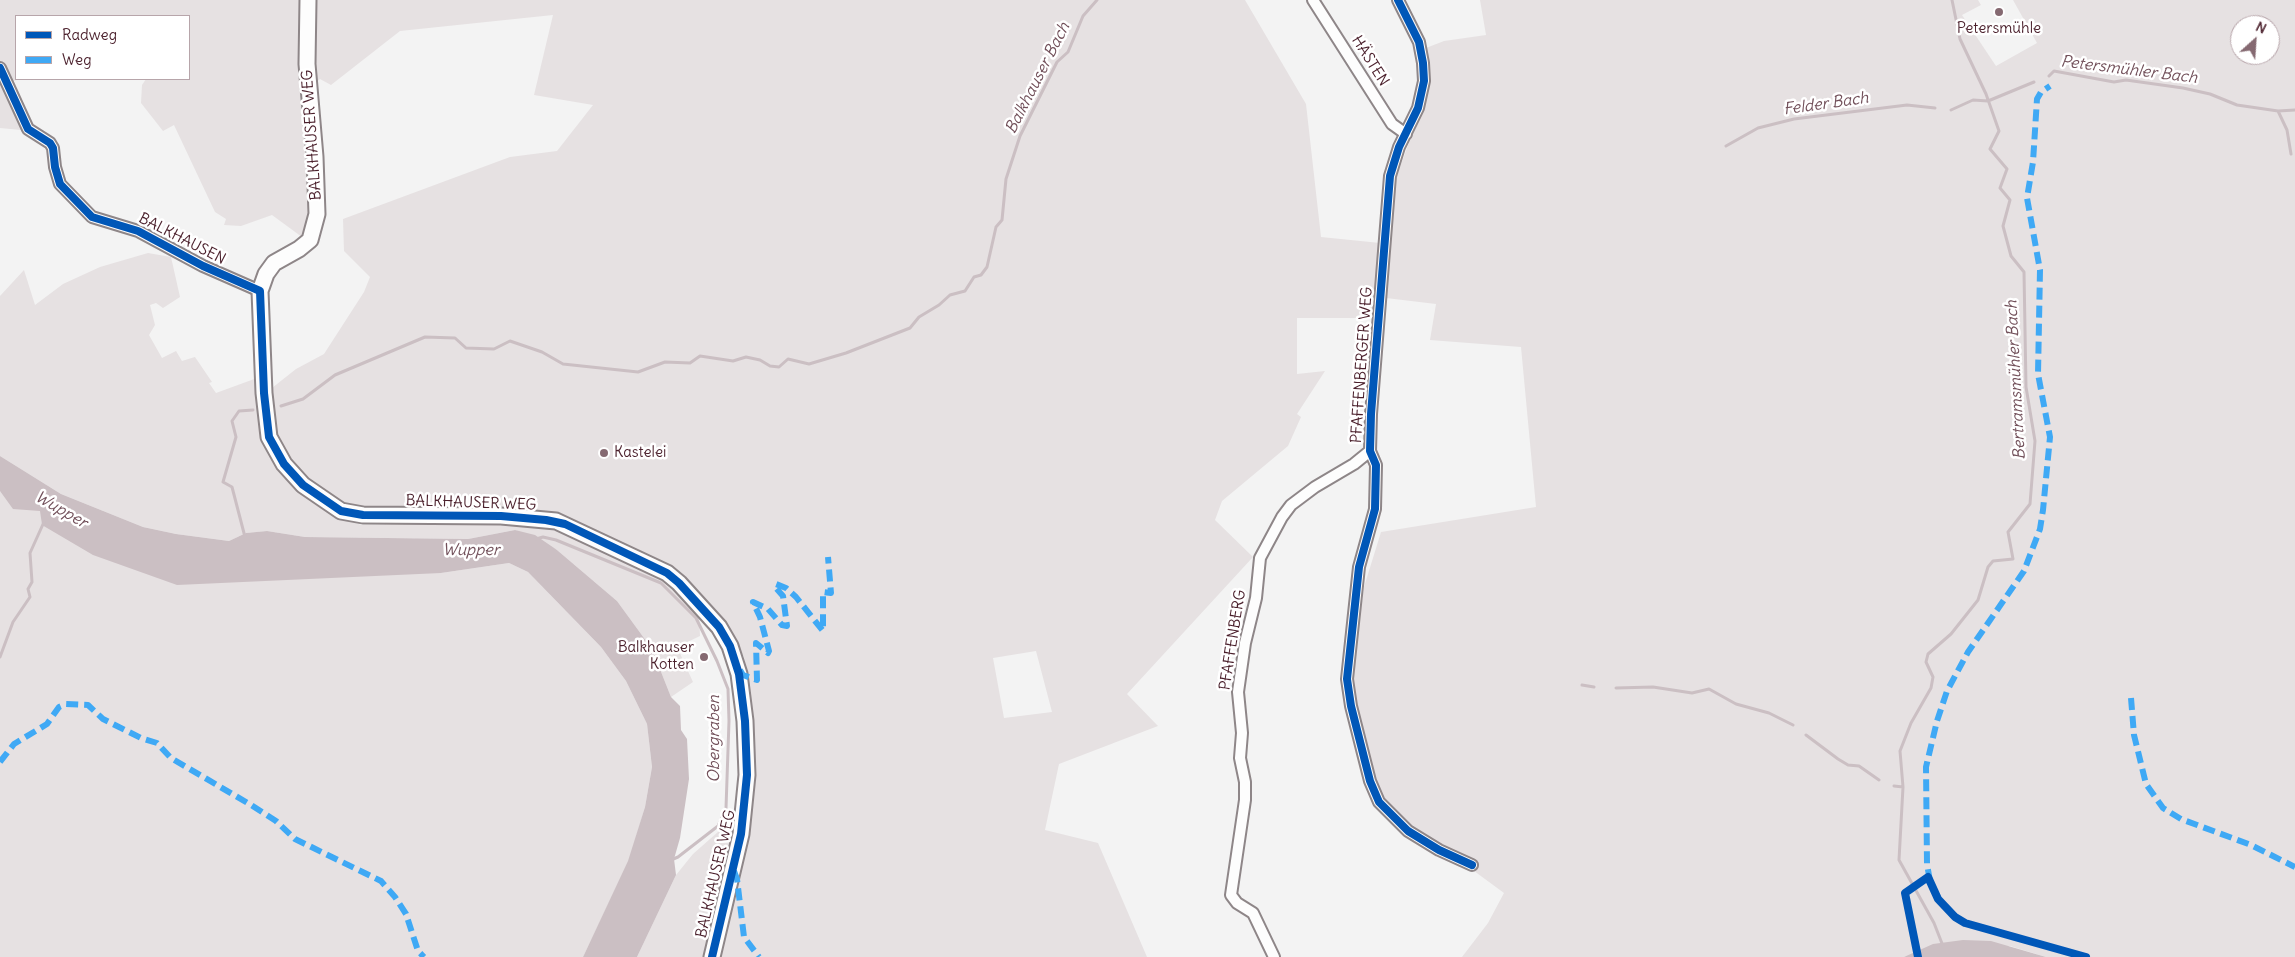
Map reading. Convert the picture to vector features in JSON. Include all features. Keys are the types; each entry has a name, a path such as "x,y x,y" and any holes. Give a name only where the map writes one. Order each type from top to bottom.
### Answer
{"main road":[{"name":"BALKHAUSER WEG","path":"308,0 307,64 316,180 316,220 310,240 299,250 274,263 266,274 260,291 263,386 269,437 284,464 303,485 341,511 363,515 501,516 556,521 667,573 679,583 722,632 735,657 739,674 746,721 747,775 741,834 712,957"}],"street":[{"name":"HÄSTEN","path":"1313,0 1392,124 1406,134"},
{"name":"PFAFFENBERGER WEG","path":"1398,0 1417,37 1424,69 1420,100 1396,156 1390,176 1371,414 1370,451 1376,465 1375,508 1359,567 1348,680 1351,706 1370,781 1379,802 1408,831 1439,850 1472,865"},
{"name":"BALKHAUSEN","path":"0,68 28,129 50,143 53,148 55,167 60,184 92,217 138,231 203,266 260,291"},
{"name":"PFAFFENBERG","path":"1274,957 1253,913 1237,903 1231,895 1245,800 1245,782 1240,758 1242,733 1238,692 1245,643 1256,598 1260,558 1282,517 1291,505 1315,487 1354,464 1370,451"}],"shaded area":[{"path":"0,0 301,0 313,200 309,229 302,237 272,215 241,226 224,225 226,219 215,212 174,125 163,131 141,103 142,85 145,80 190,80 190,15 15,15 15,80 17,80 9,82 0,61"},
{"path":"311,0 1245,0 1306,104 1321,237 1390,244 1395,181 1427,93 1426,48 1444,41 1486,35 1480,0 1978,0 1981,5 1962,15 1996,66 2037,43 2013,0 2295,0 2295,957 2046,957 2010,946 1904,957 1462,957 1488,923 1504,893 1470,868 1477,860 1440,847 1407,827 1380,798 1366,756 1351,680 1364,587 1381,532 1536,507 1521,347 1430,340 1436,304 1386,298 1384,318 1297,318 1297,374 1325,371 1297,414 1301,417 1288,446 1222,501 1215,520 1253,557 1127,694 1158,726 1059,764 1045,830 1098,843 1147,957 717,957 751,815 754,760 744,657 718,614 669,571 612,539 562,519 371,509 337,504 305,481 274,437 272,388 296,369 324,354 364,292 370,277 344,251 343,219 510,157 557,151 593,105 534,95 553,15 400,31 331,85 320,79 314,84","holes":["1036,651 1052,712 1004,718 993,658"]},
{"path":"0,74 22,122 21,130 0,128"},
{"path":"148,253 171,257 180,297 163,308 156,303 150,305 155,325 149,335 162,358 176,351 182,361 195,357 212,382 209,383 216,393 257,378 261,424 335,514 361,525 498,522 530,525 556,530 634,561 662,577 699,613 700,636 677,647 693,682 671,697 652,649 617,601 557,550 515,530 468,539 305,537 267,531 246,533 229,541 176,534 143,527 61,494 0,456 0,296 24,270 35,305 63,284 100,267"},
{"path":"0,491 41,511 42,525 441,573 509,563 528,572 601,647 626,681 647,724 652,767 645,807 629,861 583,957 0,957"},
{"path":"735,817 704,957 637,957 676,875 693,854"}],"water":[{"name":"Wupper","path":"0,456 61,494 143,527 176,534 229,541 246,533 267,531 305,537 468,539 515,530 535,535 557,550 617,601 652,649 671,697 680,706 681,730 687,739 689,779 680,838 674,859 676,875 637,957 583,957 628,861 645,807 652,767 647,724 626,681 601,647 528,572 509,563 441,573 177,585 93,555 42,525 40,511 13,509 0,491"},
{"path":"1963,940 1991,941 2046,957 1904,957 1933,944"}],"waterway":[{"name":"Balkhauser Bach","path":"281,406 303,399 335,375 425,337 455,338 466,348 494,349 510,341 542,352 563,364 638,372 665,362 690,363 700,356 733,361 746,357 760,360 770,366 779,367 788,359 809,364 846,353 910,328 919,317 939,305 950,295 965,291 974,277 981,275 987,267 996,227 1002,220 1006,179 1020,136 1057,62 1068,52 1083,16 1097,0"},
{"name":"Bertramsmühler Bach","path":"1943,946 1934,923 1899,860 1903,787 1900,751 1911,723 1931,688 1933,677 1926,662 1928,654 1951,634 1978,600 1988,567 1993,561 2013,559 2008,532 2030,504 2035,441 2026,387 2024,272 2011,256 2003,226 2010,200 2000,188 2007,169 1990,149 1999,131 1986,94 1960,39 1952,0"},
{"name":"Petersmühler Bach","path":"2049,76 2054,71 2114,82 2126,80 2210,94 2237,105 2278,111 2295,110"},
{"name":"Petersmühler Bach","path":"1951,110 1973,100 1988,101 2034,82"},
{"name":"Felder Bach","path":"1726,146 1758,128 1794,119 1907,105 1935,108"},
{"path":"2278,111 2287,130 2291,154"},
{"name":"Balkhauser Bach","path":"245,537 232,487 223,482 236,437 232,421 239,411 253,410"},
{"path":"0,657 13,622 30,597 28,589 32,582 30,553 44,522"},
{"name":"Obergraben","path":"536,539 543,537 556,540 661,583 696,618 717,661 728,689 729,721 726,808 718,826 678,857 671,860"},
{"path":"1582,685 1594,687"},
{"path":"1616,688 1653,687 1692,693 1709,689 1736,704 1769,713 1793,725"},
{"path":"1806,735 1838,759 1848,765 1859,766 1879,780"},
{"path":"1894,786 1903,787"}],"marked path":[{"path":"1930,881 1927,864 1926,767 1937,721 1947,691 1968,652 2024,571 2040,529 2043,510 2050,437 2038,374 2040,270 2027,198 2033,162 2037,99 2041,92 2050,86"},
{"path":"740,670 743,675 757,680 756,643 768,653 769,651 760,617 753,602 768,609 782,625 787,626 783,596 775,587 776,584 786,588 796,597 823,631 823,592 831,593 828,557"},
{"path":"2131,698 2134,735 2146,784 2163,808 2181,819 2251,845 2295,867"},
{"path":"0,762 14,744 47,724 59,707 66,704 88,705 103,719 141,738 157,743 171,758 276,821 295,839 381,881 406,914 418,951 424,957"},
{"path":"734,871 737,879 744,937 759,957"}],"cycle path":[{"path":"1398,0 1419,42 1424,81 1418,108 1399,147 1390,176 1371,414 1370,451 1376,465 1375,509 1359,567 1347,679 1351,706 1370,781 1379,802 1408,831 1439,850 1472,865"},
{"path":"0,68 28,129 50,143 53,148 55,167 60,184 92,217 138,231 203,266 260,291 264,393 269,437 284,464 303,485 341,511 363,515 501,516 546,520 565,524 667,573 679,583 719,627 730,646 739,674 745,721 747,775 741,834 712,957"},
{"path":"1918,957 1905,893 1928,877 1938,899 1955,917 1965,923 2086,957"}],"place":[{"name":"Petersmühle","path":"1999,12"},
{"name":"Kastelei","path":"604,453"},
{"name":"Balkhauser Kotten","path":"704,657"}]}
